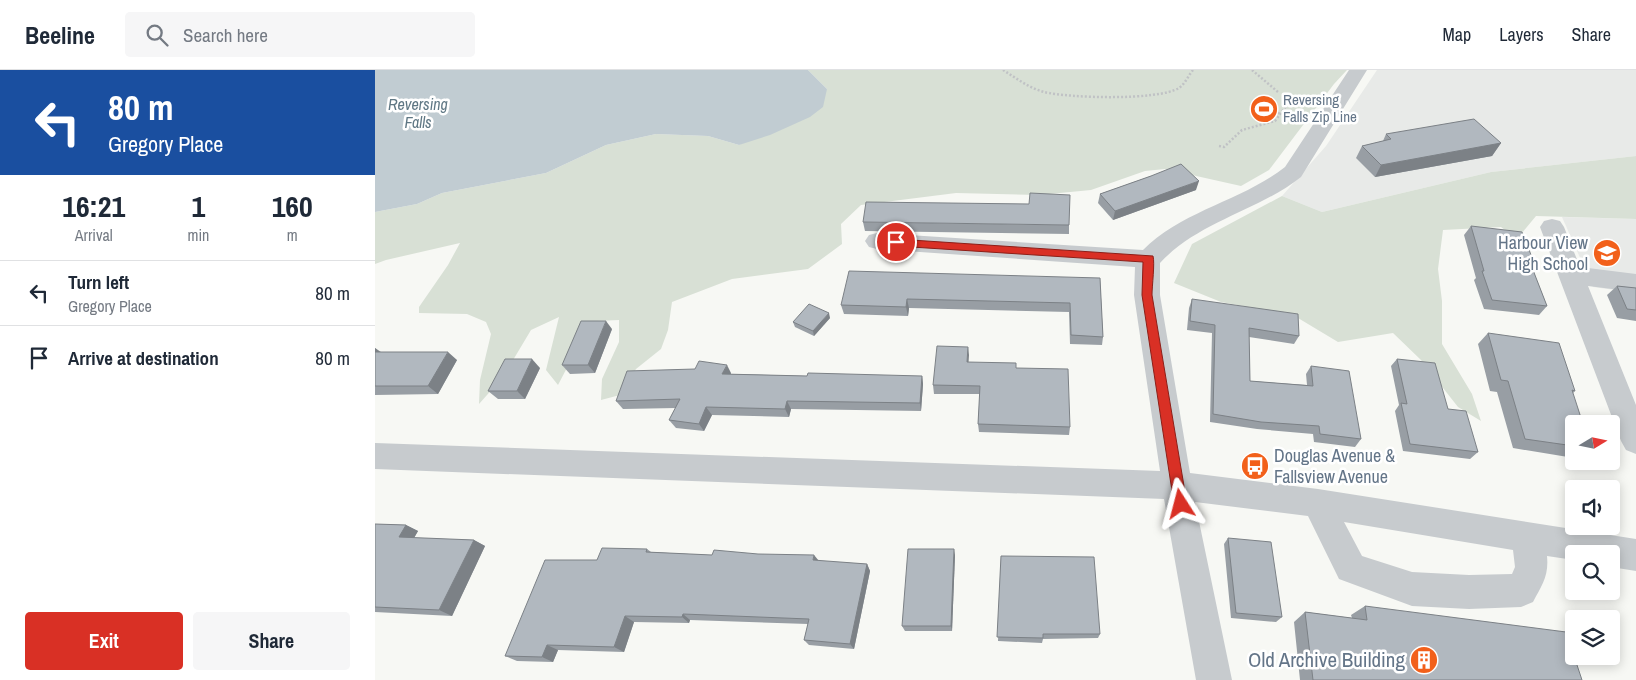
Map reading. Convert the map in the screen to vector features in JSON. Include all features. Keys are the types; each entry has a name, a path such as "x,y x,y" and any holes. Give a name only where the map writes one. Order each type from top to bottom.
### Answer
{"street":[{"path":"1214,680 1178,486 1147,295 1149,259 1178,234 1279,183 1293,172 1358,70"},
{"path":"1552,227 1636,442"},
{"path":"877,241 1149,259"},
{"path":"1571,276 1636,283"},
{"path":"375,456 1178,486 1318,503 1636,555"},
{"path":"1318,503 1351,568 1412,589 1469,592 1521,590 1532,569 1528,537"}],"path":[{"path":"1003,70 1021,82 1055,95 1149,95 1174,91 1180,88 1193,70"},
{"path":"1252,70 1278,92"},
{"path":"1219,146 1225,146 1242,130 1275,121 1293,97"},
{"path":"1270,110 1281,114"}],"shaded area":[{"path":"808,70 1347,70 1334,84 1269,170 1241,186 1165,169 1145,171 1091,190 1039,195 956,193 861,205 841,224 842,244 808,269 732,279 672,302 668,330 661,349 636,369 620,395 601,400 602,379 619,342 619,320 597,321 570,362 558,385 546,370 559,317 531,330 503,377 479,404 480,380 491,334 486,322 467,314 419,313 419,307 448,265 460,243 375,264 375,212 417,204 442,193 546,173 606,145 656,134 708,136 739,145 827,89"},
{"path":"1377,70 1636,70 1636,156 1491,172 1322,212 1282,196 1326,146"},
{"path":"1636,156 1636,219 1536,216 1517,239 1501,227 1443,230 1438,269 1442,301 1442,344 1472,394 1481,421 1458,407 1421,360 1393,333 1338,342 1293,315 1221,302 1174,283 1192,244 1282,196 1322,212 1491,172"},
{"name":"Harbour View High School","path":"1562,217 1636,219 1636,293 1593,287"}],"water":[{"name":"Reversing Falls","path":"375,70 808,70 827,89 823,107 810,117 770,135 739,145 708,136 656,134 606,145 546,173 442,193 417,204 375,212"}],"building":[{"path":"1474,119 1501,143 1381,165 1362,146 1391,139 1386,134"},
{"path":"1181,164 1199,181 1115,211 1100,194 1151,176"},
{"path":"1030,193 1070,195 1069,225 863,222 866,202 1029,204"},
{"path":"1471,226 1522,232 1537,270 1533,270 1547,306 1492,300 1482,271 1484,271"},
{"path":"849,271 1100,278 1103,337 1071,335 1070,303 907,299 906,307 841,305"},
{"path":"1617,286 1636,288 1636,310 1627,309"},
{"path":"1192,299 1298,314 1299,336 1249,328 1250,381 1313,386 1311,366 1349,371 1361,439 1320,434 1319,426 1261,422 1213,414 1215,325 1190,321"},
{"path":"809,304 829,313 813,331 793,322"},
{"path":"581,321 606,321 588,365 562,365"},
{"path":"1488,333 1559,343 1575,391 1572,390 1580,415 1565,415 1565,445 1525,439 1508,381 1501,380"},
{"path":"937,346 968,347 967,362 1016,363 1016,368 1068,369 1070,427 978,424 980,386 933,385"},
{"path":"375,352 448,352 428,386 375,386"},
{"path":"505,359 532,359 517,391 488,391"},
{"path":"1397,359 1435,363 1448,409 1466,411 1478,452 1410,444 1401,403 1407,404"},
{"path":"699,361 727,365 722,374 807,376 808,373 922,376 920,403 787,401 785,409 706,407 699,424 669,420 680,399 616,401 627,371 695,369"},
{"path":"375,524 406,525 399,537 474,540 439,610 375,607"},
{"path":"1228,538 1271,542 1282,617 1236,613"},
{"path":"602,548 647,549 646,552 712,555 714,550 758,554 814,555 813,560 867,564 850,644 804,640 809,619 683,614 682,617 625,616 614,647 547,645 542,657 505,656 545,560 597,560"},
{"path":"908,549 954,549 951,626 902,626"},
{"path":"1001,556 1094,557 1100,634 1043,634 1043,638 997,637"},
{"name":"Old Archive Building","path":"1365,606 1565,632 1565,665 1577,665 1582,680 1313,680 1305,612 1367,620"}],"place":[{"name":"Reversing Falls Zip Line","path":"1264,109"},
{"name":"Harbour View High School","path":"1607,253"},
{"name":"Douglas Avenue & Fallsview Avenue","path":"1255,466"},
{"name":"Old Archive Building","path":"1424,660"}],"route":[{"path":"896,242 1149,259 1147,295 1181,504"}]}
